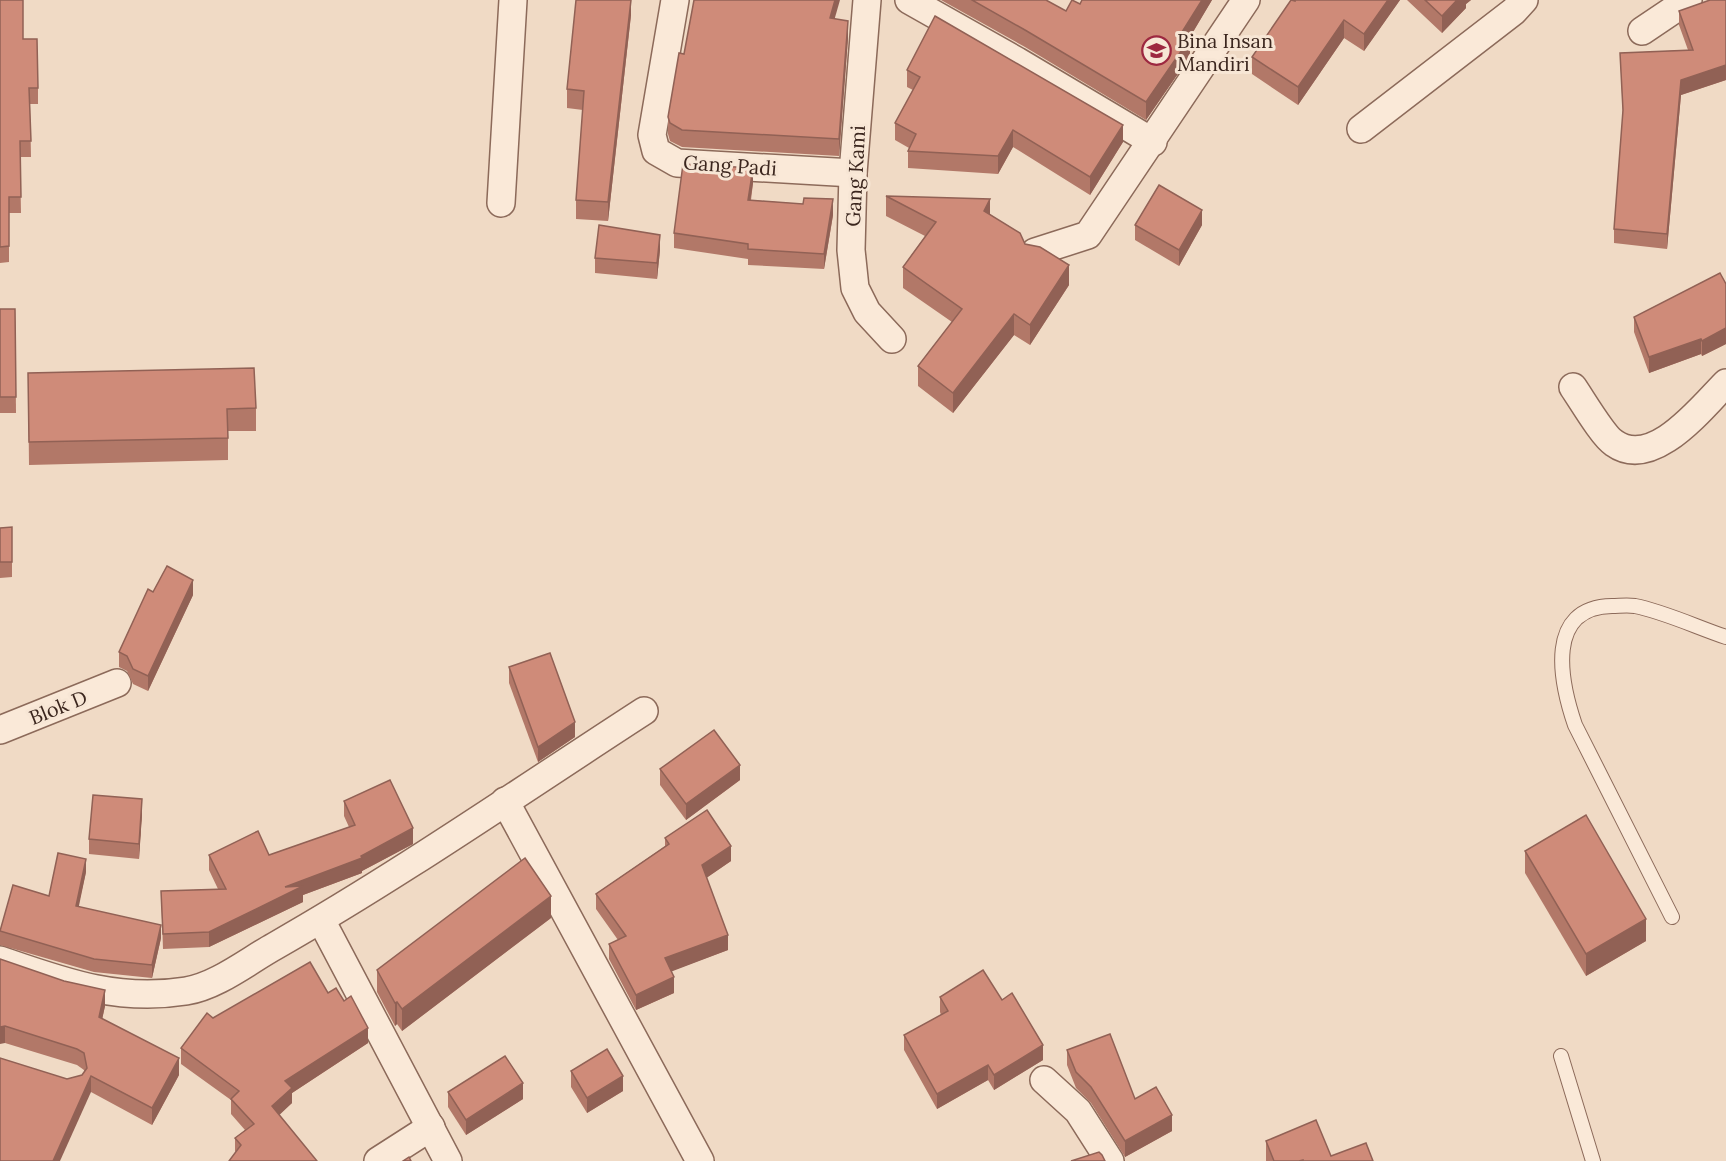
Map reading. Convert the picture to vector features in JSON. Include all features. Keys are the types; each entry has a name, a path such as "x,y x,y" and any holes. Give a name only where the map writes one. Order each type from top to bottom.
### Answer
{"street":[{"path":"501,203 513,0"},
{"name":"Gang Padi","path":"675,0 652,135 656,151 677,163 853,173"},
{"name":"Gang Kami","path":"867,0 853,173 851,250 855,288 867,312 892,339"},
{"path":"909,0 1153,142"},
{"path":"1035,252 1088,235 1153,142 1246,0"},
{"path":"1361,129 1514,12 1524,0"},
{"path":"1642,31 1688,0"},
{"path":"1573,387 1614,443 1636,450 1651,447 1672,438 1726,383"},
{"name":"Blok D","path":"0,730 117,683"},
{"path":"0,960 97,990 141,996 189,990 211,982 321,920 644,711"},
{"path":"505,801 700,1161"},
{"path":"321,920 448,1161"},
{"path":"1044,1080 1078,1111 1099,1158"},
{"path":"378,1161 430,1127"}],"lane":[{"path":"1672,917 1575,725 1566,700 1561,658 1565,636 1575,616 1594,607 1634,606 1726,637"},
{"path":"1561,1056 1593,1161"}],"building":[{"path":"0,0 23,0 23,39 37,39 38,88 29,88 31,141 20,141 21,197 9,197 9,246 0,247"},
{"path":"576,0 631,0 608,202 576,200 584,91 567,89"},
{"path":"694,0 835,0 830,18 848,21 839,139 682,130 670,123 668,117 679,53 684,54"},
{"path":"972,0 1046,0 1066,11 1072,0 1080,4 1082,0 1202,0 1182,32 1190,36 1186,44 1146,102"},
{"path":"1291,0 1388,0 1364,34 1344,20 1298,87 1252,57"},
{"path":"1425,0 1457,0 1442,16"},
{"path":"1710,0 1726,0 1726,65 1681,80 1667,234 1614,229 1623,110 1620,53 1693,50 1679,11"},
{"path":"935,16 1123,125 1090,177 1013,130 998,156 908,151 916,134 895,123 920,77 907,70"},
{"path":"683,164 753,168 748,200 803,204 804,198 833,199 824,254 748,249 748,244 674,233"},
{"path":"1159,185 1202,210 1179,250 1135,225"},
{"path":"886,196 990,199 984,211 1020,233 1025,244 1040,247 1069,265 1030,325 1014,314 953,393 918,366 962,309 903,267 936,222"},
{"path":"599,225 660,235 657,263 595,258"},
{"path":"1720,273 1726,284 1726,328 1702,341 1701,339 1649,357 1634,317"},
{"path":"0,309 15,309 16,397 0,397"},
{"path":"254,368 256,408 227,409 228,438 29,442 28,373"},
{"path":"12,527 12,562 0,562 0,528"},
{"path":"167,566 193,580 148,676 133,669 127,656 119,652 148,589 153,592"},
{"path":"550,653 575,722 538,747 509,667"},
{"path":"714,730 740,765 686,804 660,769"},
{"path":"390,780 413,828 361,856 362,858 285,887 303,886 209,932 163,934 161,891 226,889 209,855 258,831 269,855 355,825 344,801"},
{"path":"93,795 142,799 139,844 89,839"},
{"path":"707,810 731,846 702,865 728,935 665,958 674,977 636,995 609,944 626,936 596,894 669,844 665,838"},
{"path":"1586,815 1646,919 1586,954 1525,851"},
{"path":"58,853 86,859 76,906 161,925 152,965 94,959 0,931 13,885 49,896"},
{"path":"525,858 551,896 402,1009 397,1002 395,1003 377,970"},
{"path":"0,959 64,981 105,990 99,1017 179,1058 152,1108 91,1076 53,1161 0,1161 0,1058 67,1079 82,1075 87,1068 84,1053 77,1049 5,1026 0,1027"},
{"path":"310,962 328,993 336,988 344,1001 351,996 368,1028 285,1081 292,1088 272,1106 317,1161 229,1161 241,1145 235,1138 254,1124 231,1099 239,1091 181,1048 207,1013 213,1018"},
{"path":"983,970 1002,1000 1012,993 1043,1045 994,1075 988,1065 937,1094 904,1035 948,1011 940,997"},
{"path":"1110,1034 1135,1099 1156,1087 1172,1115 1125,1141 1091,1087 1076,1072 1067,1050"},
{"path":"607,1049 623,1076 587,1098 571,1071"},
{"path":"505,1056 523,1083 466,1120 448,1092"},
{"path":"1316,1120 1331,1156 1366,1143 1373,1161 1274,1161 1266,1141"},
{"path":"1099,1152 1105,1161 1071,1161"}],"place":[{"name":"Bina Insan Mandiri","path":"1156,51"}]}
